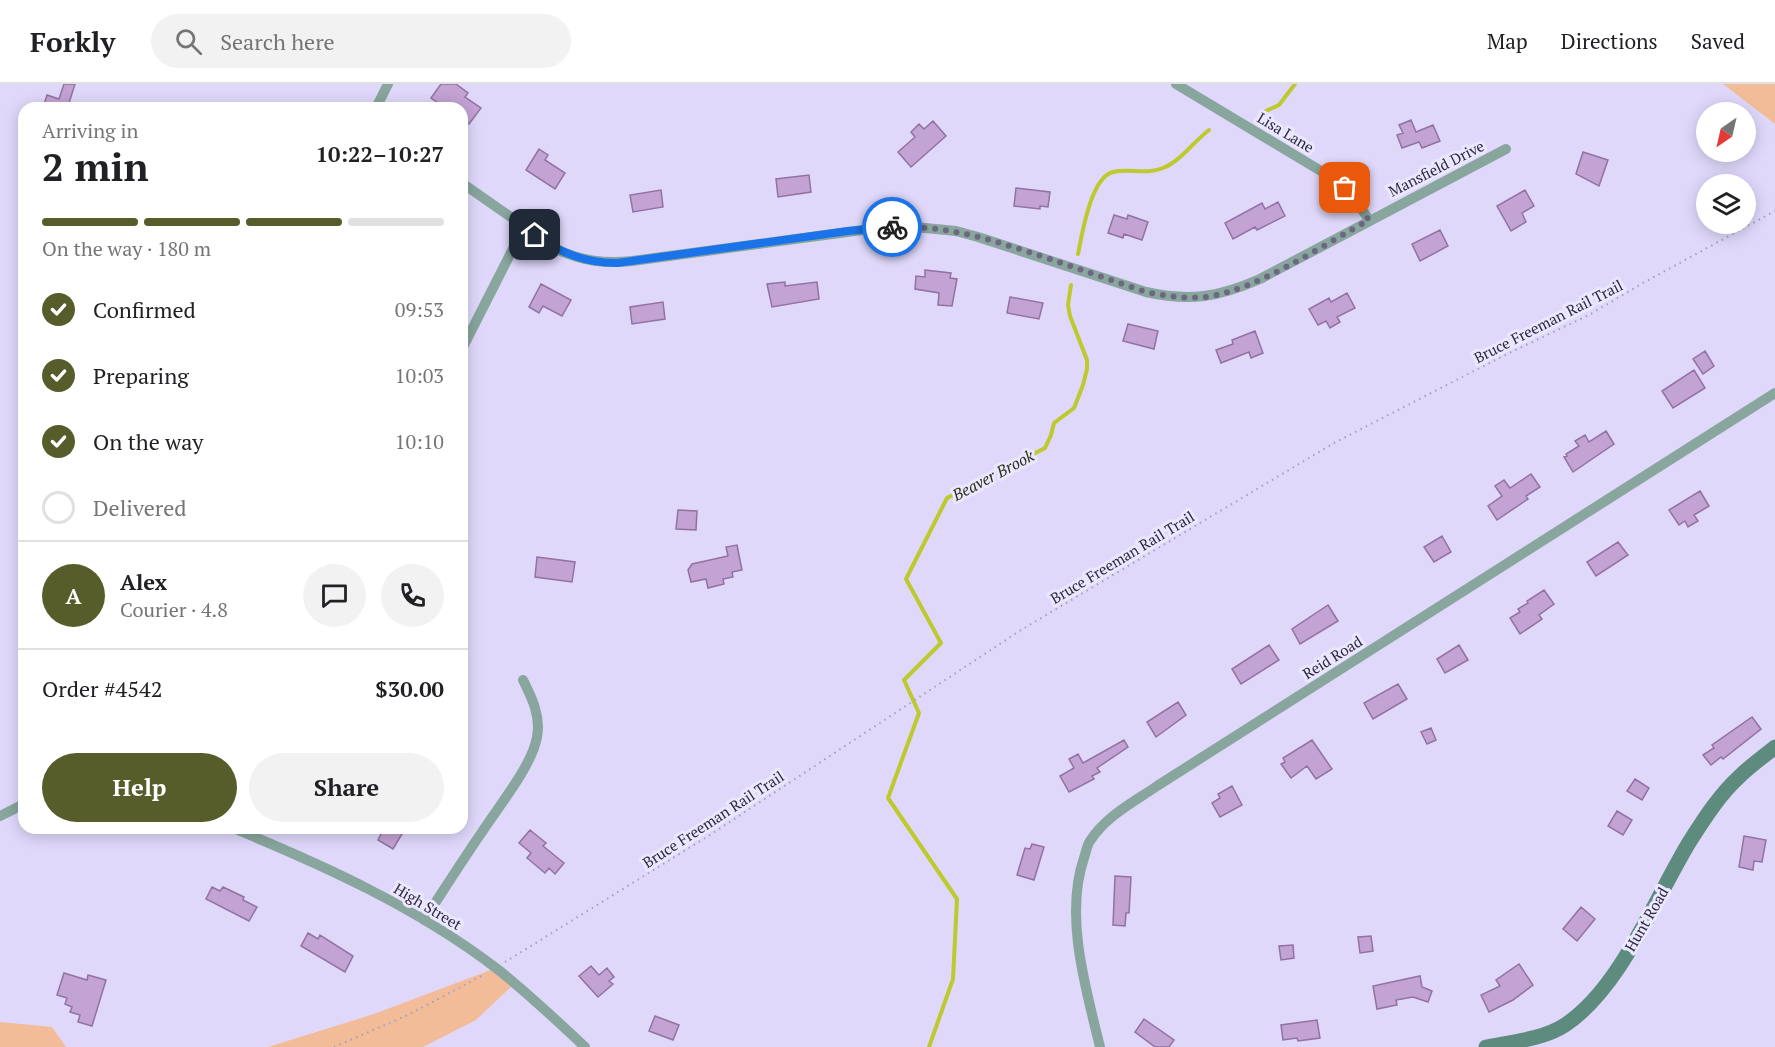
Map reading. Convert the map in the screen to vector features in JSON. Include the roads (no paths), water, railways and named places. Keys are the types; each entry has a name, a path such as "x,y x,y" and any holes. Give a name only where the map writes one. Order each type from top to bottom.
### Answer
{"street":[{"path":"379,102 388,84"},
{"name":"Lisa Lane","path":"1176,84 1336,180 1354,198 1369,220"},
{"name":"Mansfield Drive","path":"468,187 524,227 571,256 602,263 870,229 936,228 956,231 1012,247 1146,292 1187,298 1222,294 1250,283 1506,149"},
{"path":"468,337 524,227"},
{"name":"Reid Road","path":"1100,1047 1086,990 1076,922 1077,878 1089,841 1109,819 1157,786 1775,393"},
{"path":"424,920 513,787 533,749 537,738 538,719 523,680"},
{"name":"Hunt Road","path":"1486,1047 1545,1033 1564,1026 1595,999 1625,956 1709,813 1739,777 1775,747"},
{"path":"0,816 18,807"},
{"name":"High Street","path":"247,834 356,882 424,920 496,968 585,1047"}],"waterway":[{"name":"Beaver Brook","path":"1266,111 1279,105 1295,84"},
{"name":"Beaver Brook","path":"1078,254 1093,195 1105,176 1119,171 1157,170 1170,165 1209,130"},
{"name":"Beaver Brook","path":"929,1047 953,979 957,899 888,798 919,713 904,680 941,643 906,579 947,498 1045,448 1054,423 1074,408 1083,385 1087,360 1070,316 1068,305 1071,285"}]}
